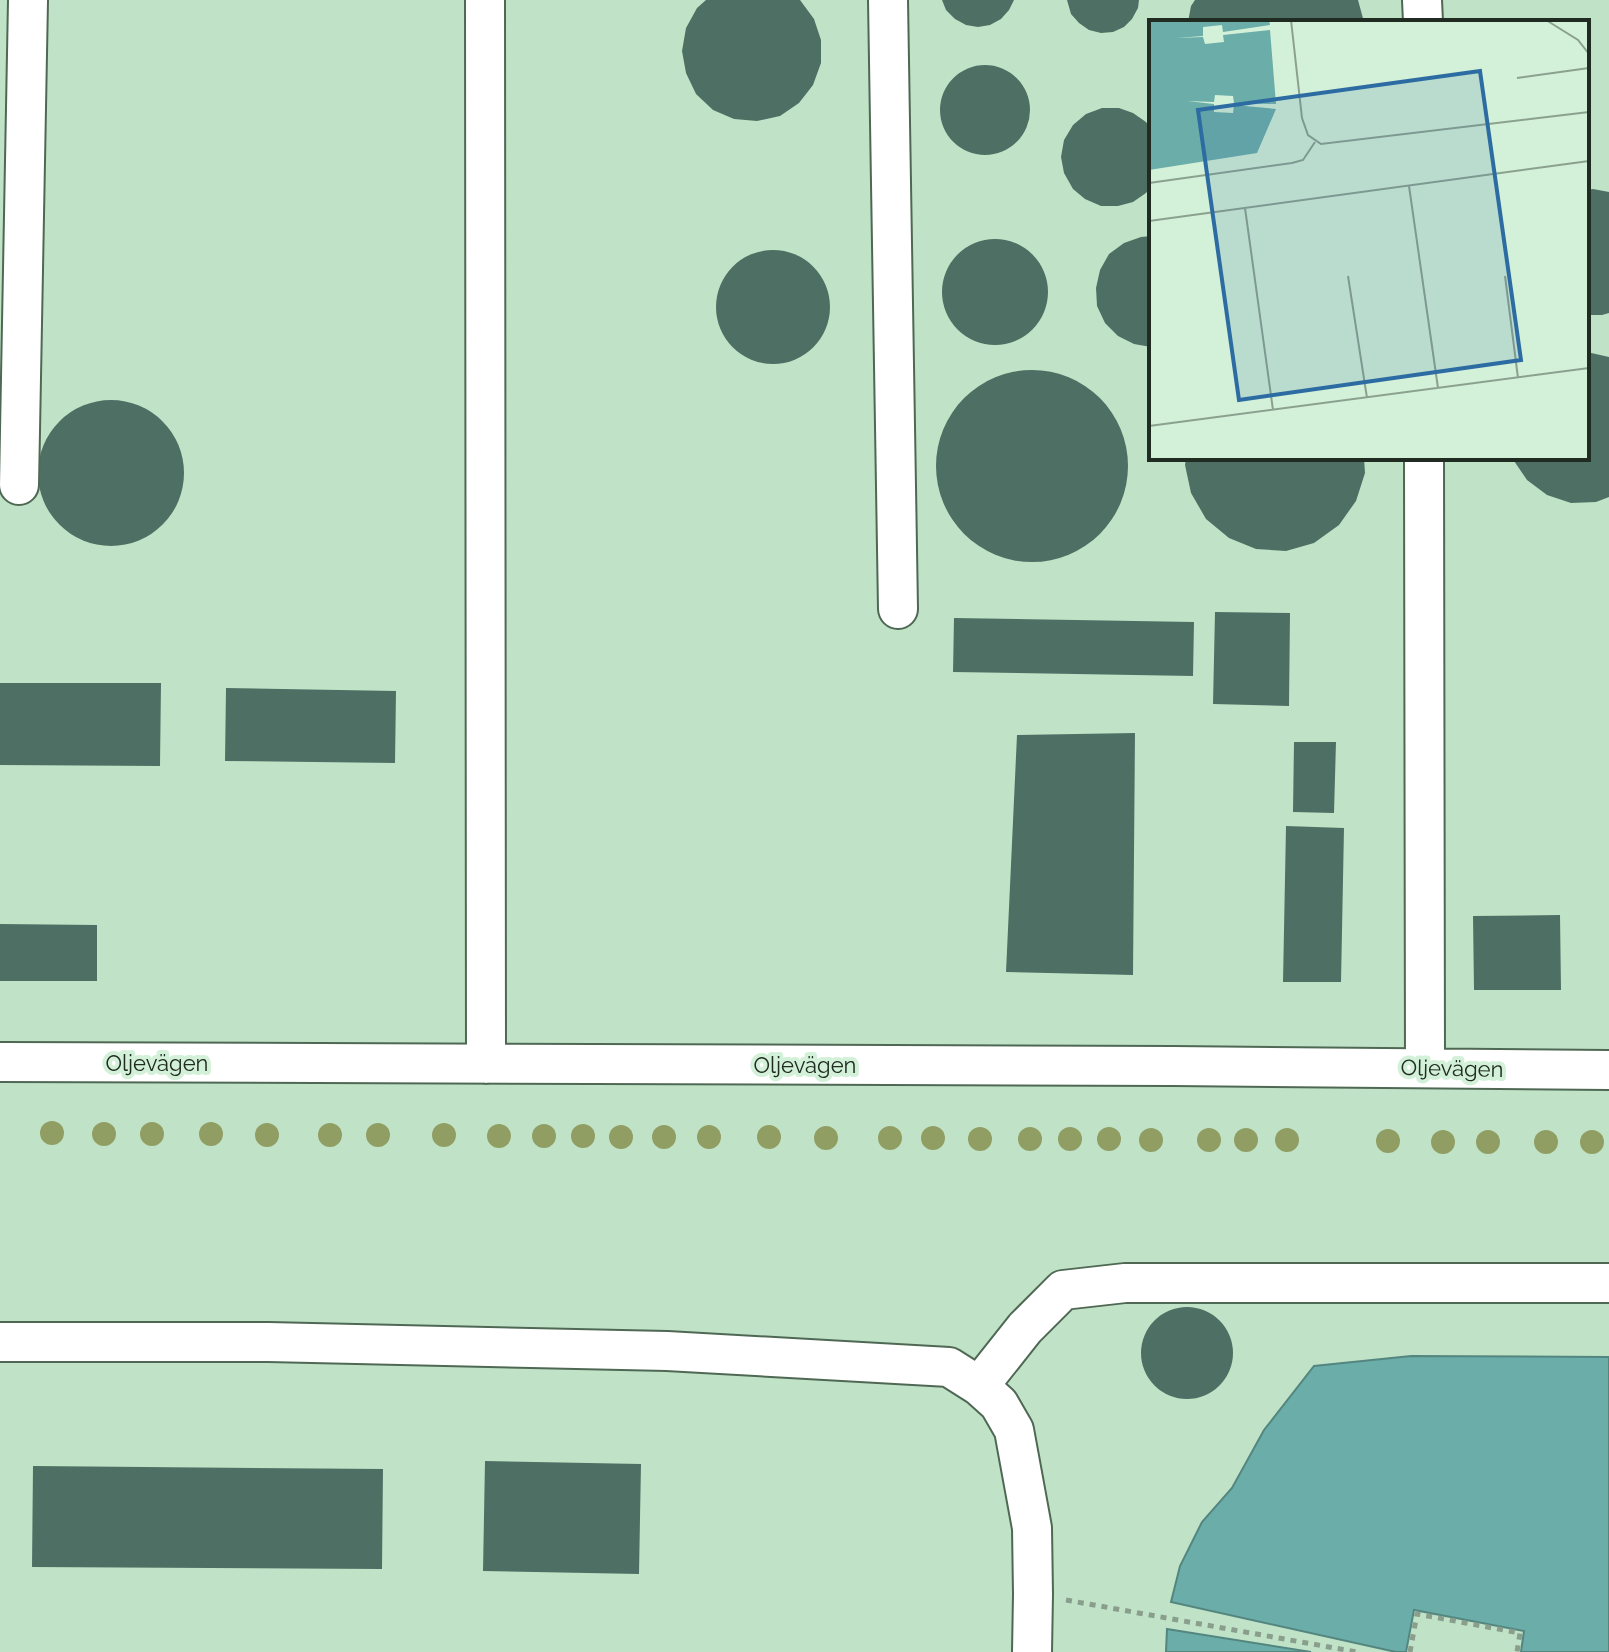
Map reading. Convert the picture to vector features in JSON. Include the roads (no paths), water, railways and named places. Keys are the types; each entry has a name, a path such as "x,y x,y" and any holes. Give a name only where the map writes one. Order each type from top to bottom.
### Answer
{"street":[{"path":"19,485 28,0"},
{"path":"485,0 486,1064"},
{"path":"888,0 898,609"},
{"path":"1422,0 1423,20"},
{"path":"1424,460 1425,1068"},
{"name":"Oljevägen","path":"0,1062 1609,1070"},
{"path":"979,1386 1025,1328 1063,1290 1125,1283 1609,1283"},
{"path":"0,1342 268,1342 667,1351 949,1367 979,1386 999,1404 1014,1430 1032,1528 1032,1652"}],"water":[{"path":"1411,1356 1609,1357 1609,1652 1521,1652 1524,1631 1414,1610 1406,1652 1396,1652 1171,1602 1180,1566 1202,1522 1232,1488 1264,1430 1314,1366"},
{"path":"1167,1629 1311,1652 1166,1652"}]}
